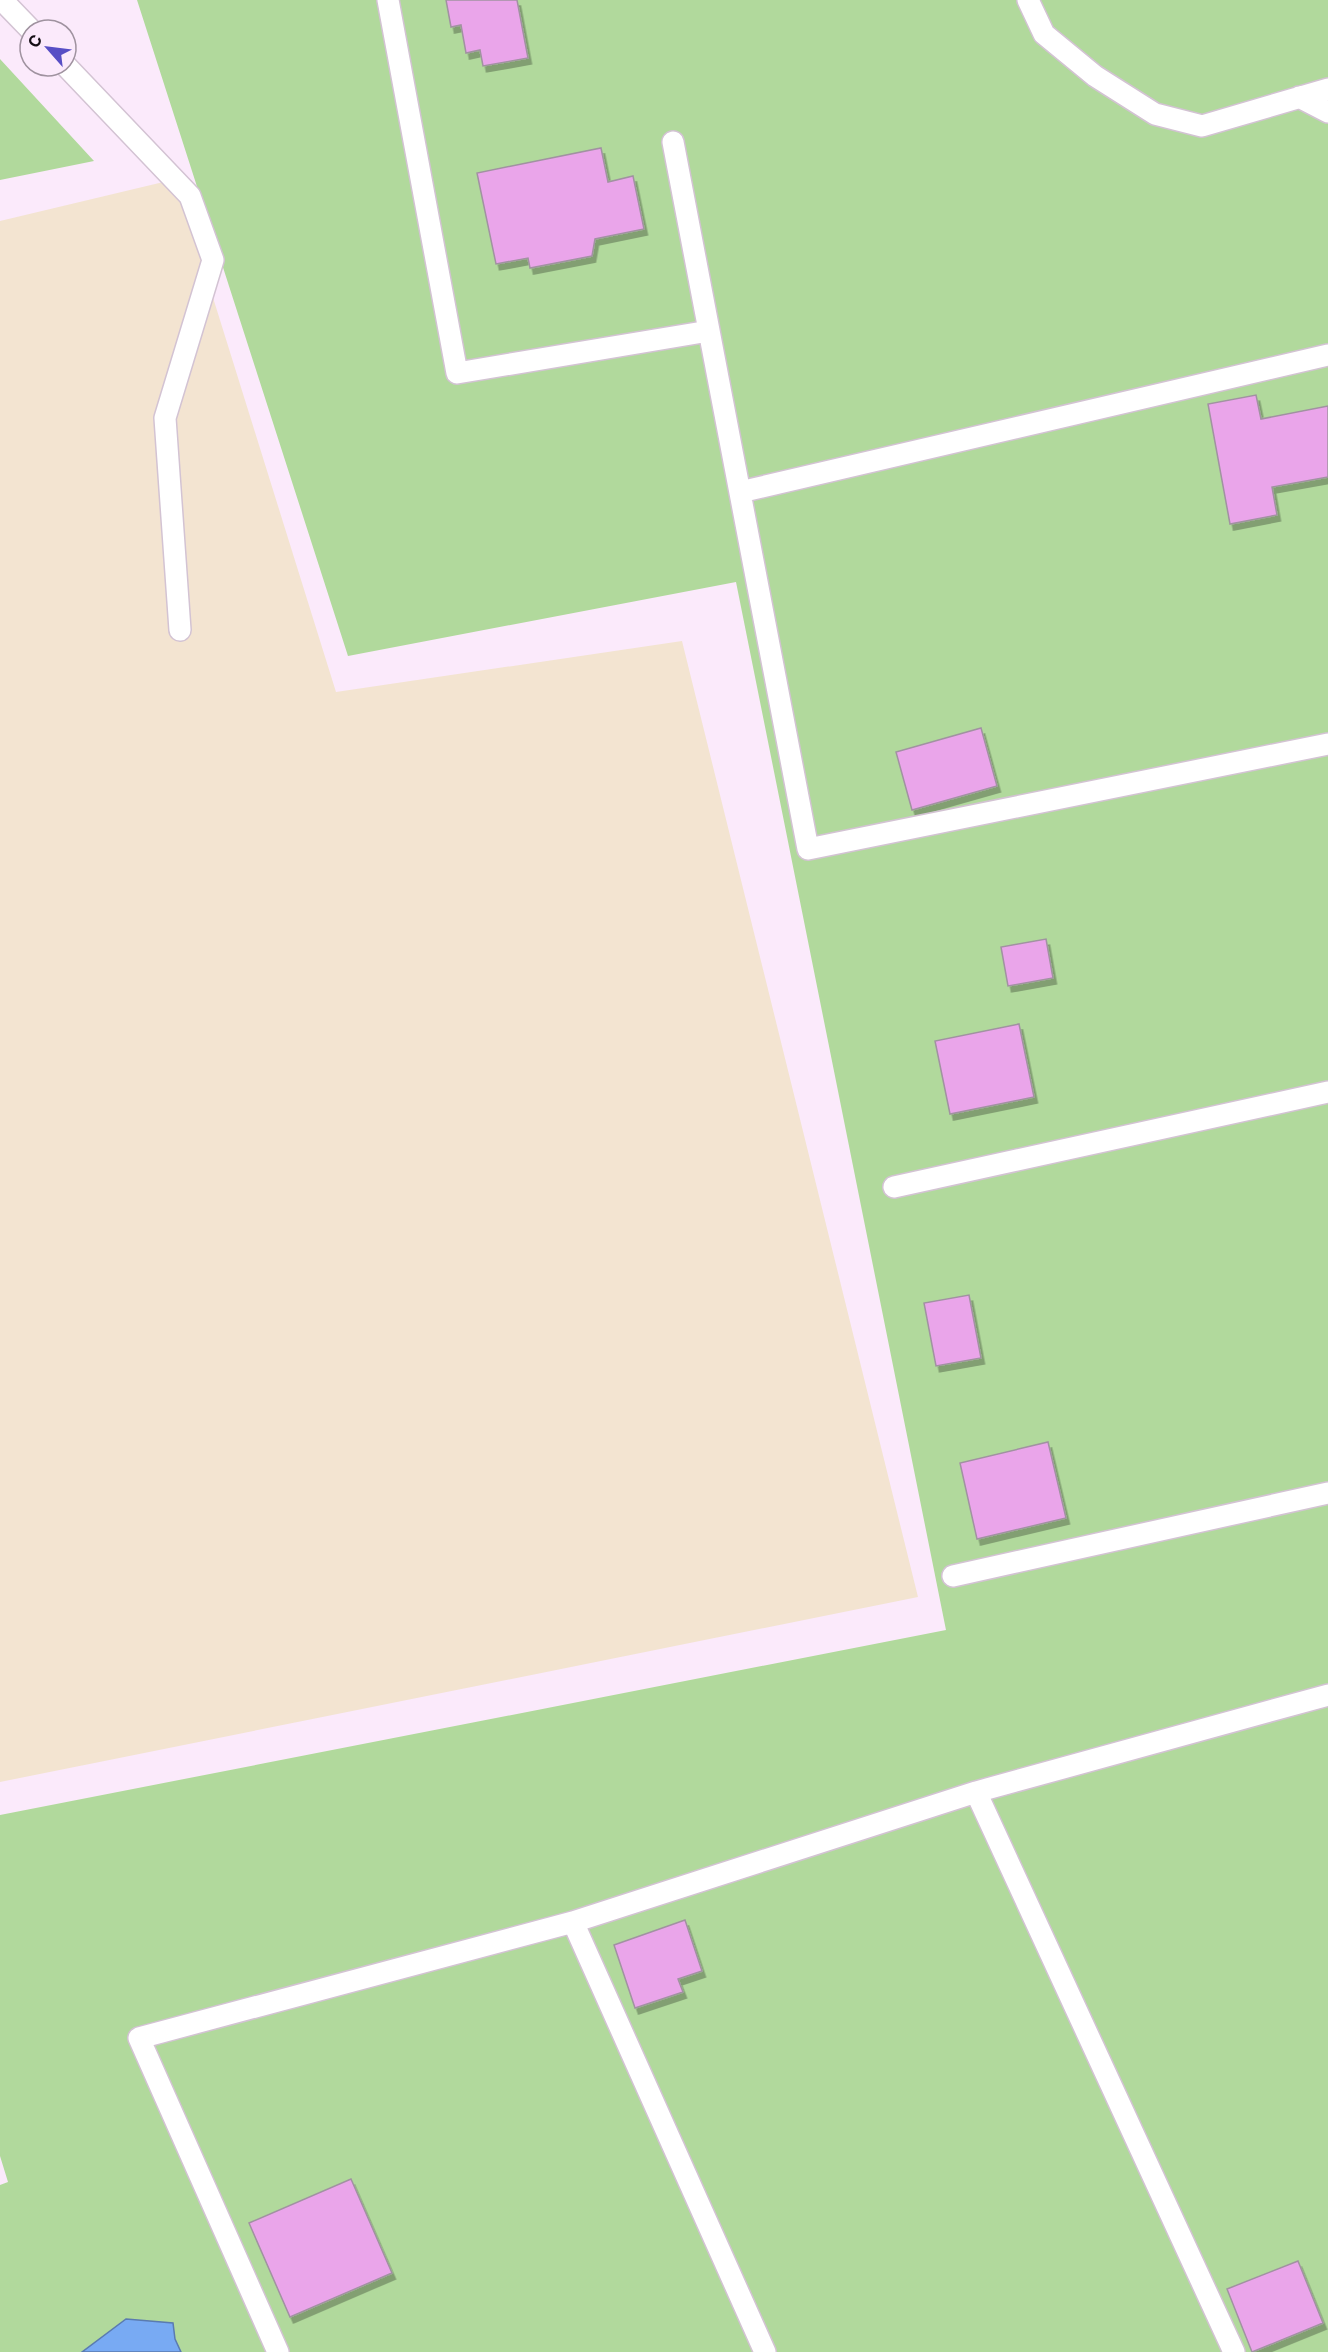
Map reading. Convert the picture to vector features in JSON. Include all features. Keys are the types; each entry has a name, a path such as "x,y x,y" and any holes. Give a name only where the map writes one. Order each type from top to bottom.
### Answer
{"lane":[{"path":"2,0 19,18"},
{"path":"388,0 457,373 709,331"},
{"path":"1028,0 1044,34 1095,76 1155,114 1202,126 1328,89"},
{"path":"77,78 190,196 213,260 165,418 180,630"},
{"path":"1299,97 1328,112"},
{"path":"673,142 808,849 1328,744"},
{"path":"740,492 1328,356"},
{"path":"894,1187 1328,1092"},
{"path":"953,1576 1328,1493"},
{"path":"278,2352 139,2038 573,1922 976,1792 1328,1695"},
{"path":"976,1792 1234,2352"},
{"path":"573,1922 765,2352"}],"shaded area":[{"path":"176,179 336,692 682,641 918,1597 0,1782 0,221"}],"green space":[{"path":"137,0 1328,0 1328,2352 0,2352 0,2185 8,2182 0,2156 0,1815 946,1630 736,582 348,656"},
{"path":"0,59 94,161 0,180"}],"water":[{"path":"126,2319 173,2323 175,2339 181,2352 82,2352"}],"building":[{"path":"446,0 517,0 528,58 483,66 480,50 466,53 461,25 451,27"},
{"path":"601,148 608,182 633,176 644,229 595,239 592,256 530,268 528,258 496,264 477,173"},
{"path":"1256,395 1261,419 1328,406 1328,477 1272,487 1277,515 1230,524 1208,404"},
{"path":"981,728 997,786 912,810 896,752"},
{"path":"1046,939 1053,978 1008,986 1001,947"},
{"path":"1019,1024 1034,1097 950,1114 935,1041"},
{"path":"969,1295 981,1358 936,1366 924,1303"},
{"path":"1048,1442 1066,1518 977,1539 960,1463"},
{"path":"685,1920 702,1971 678,1979 683,1992 635,2008 614,1945"},
{"path":"351,2179 392,2273 290,2317 249,2223"},
{"path":"1298,2261 1323,2323 1252,2352 1227,2289"}]}
